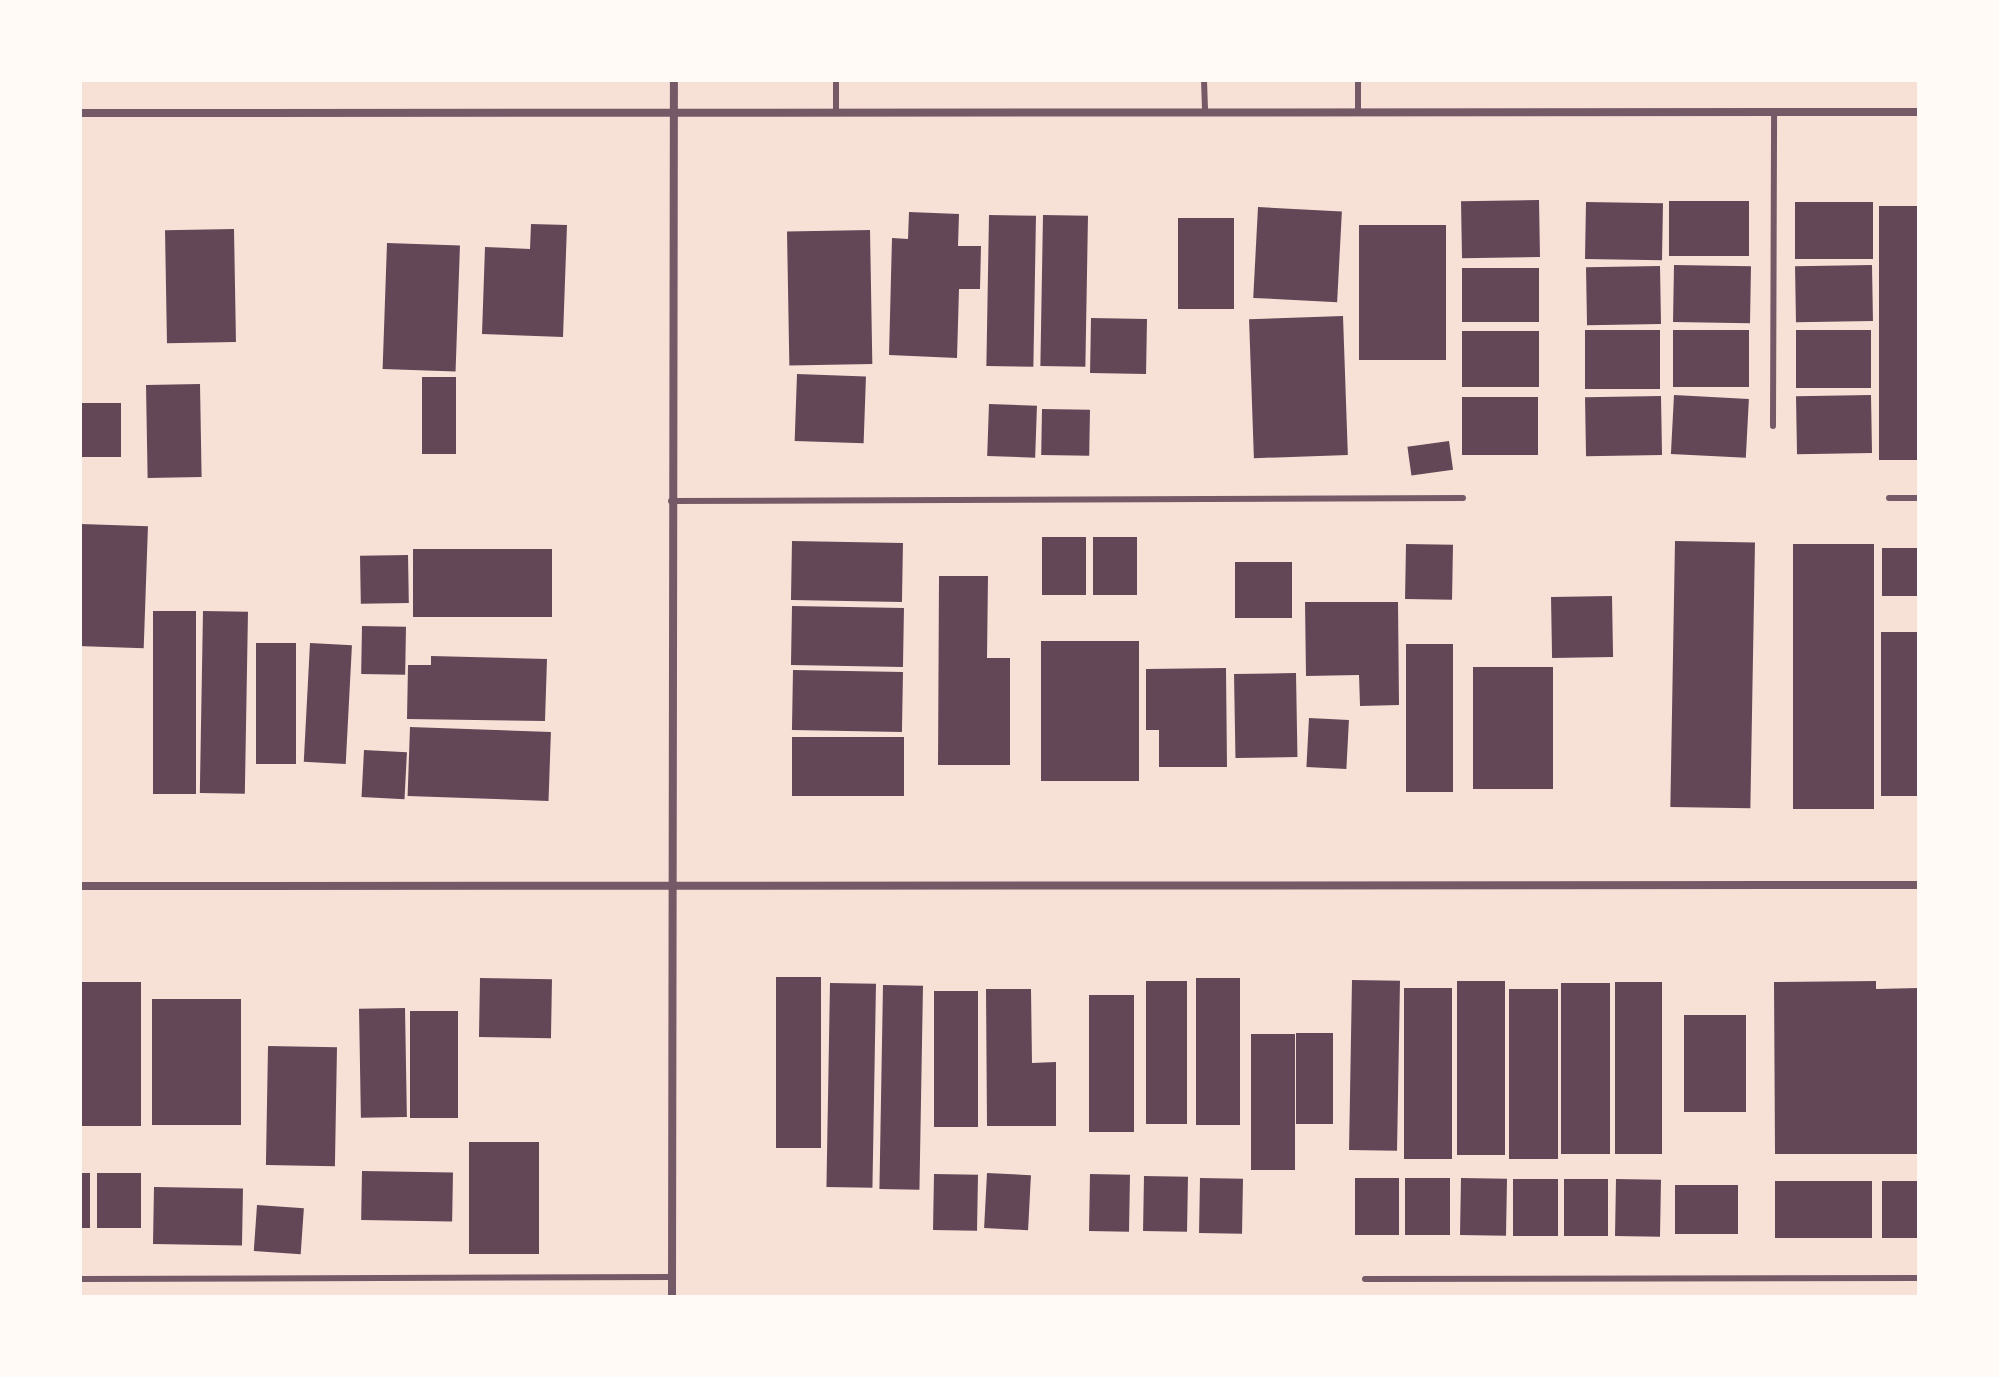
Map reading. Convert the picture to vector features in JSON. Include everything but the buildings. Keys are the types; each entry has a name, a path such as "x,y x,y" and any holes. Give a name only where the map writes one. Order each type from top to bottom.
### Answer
{"street":[{"path":"672,1297 674,80"},
{"path":"80,113 1919,112"},
{"path":"80,886 1919,885"}],"lane":[{"path":"836,80 836,111"},
{"path":"1204,80 1205,112"},
{"path":"1358,80 1358,112"},
{"path":"1773,426 1774,112"},
{"path":"671,501 1463,498"},
{"path":"1889,498 1919,498"},
{"path":"80,1279 672,1277"},
{"path":"1365,1279 1919,1278"}]}
